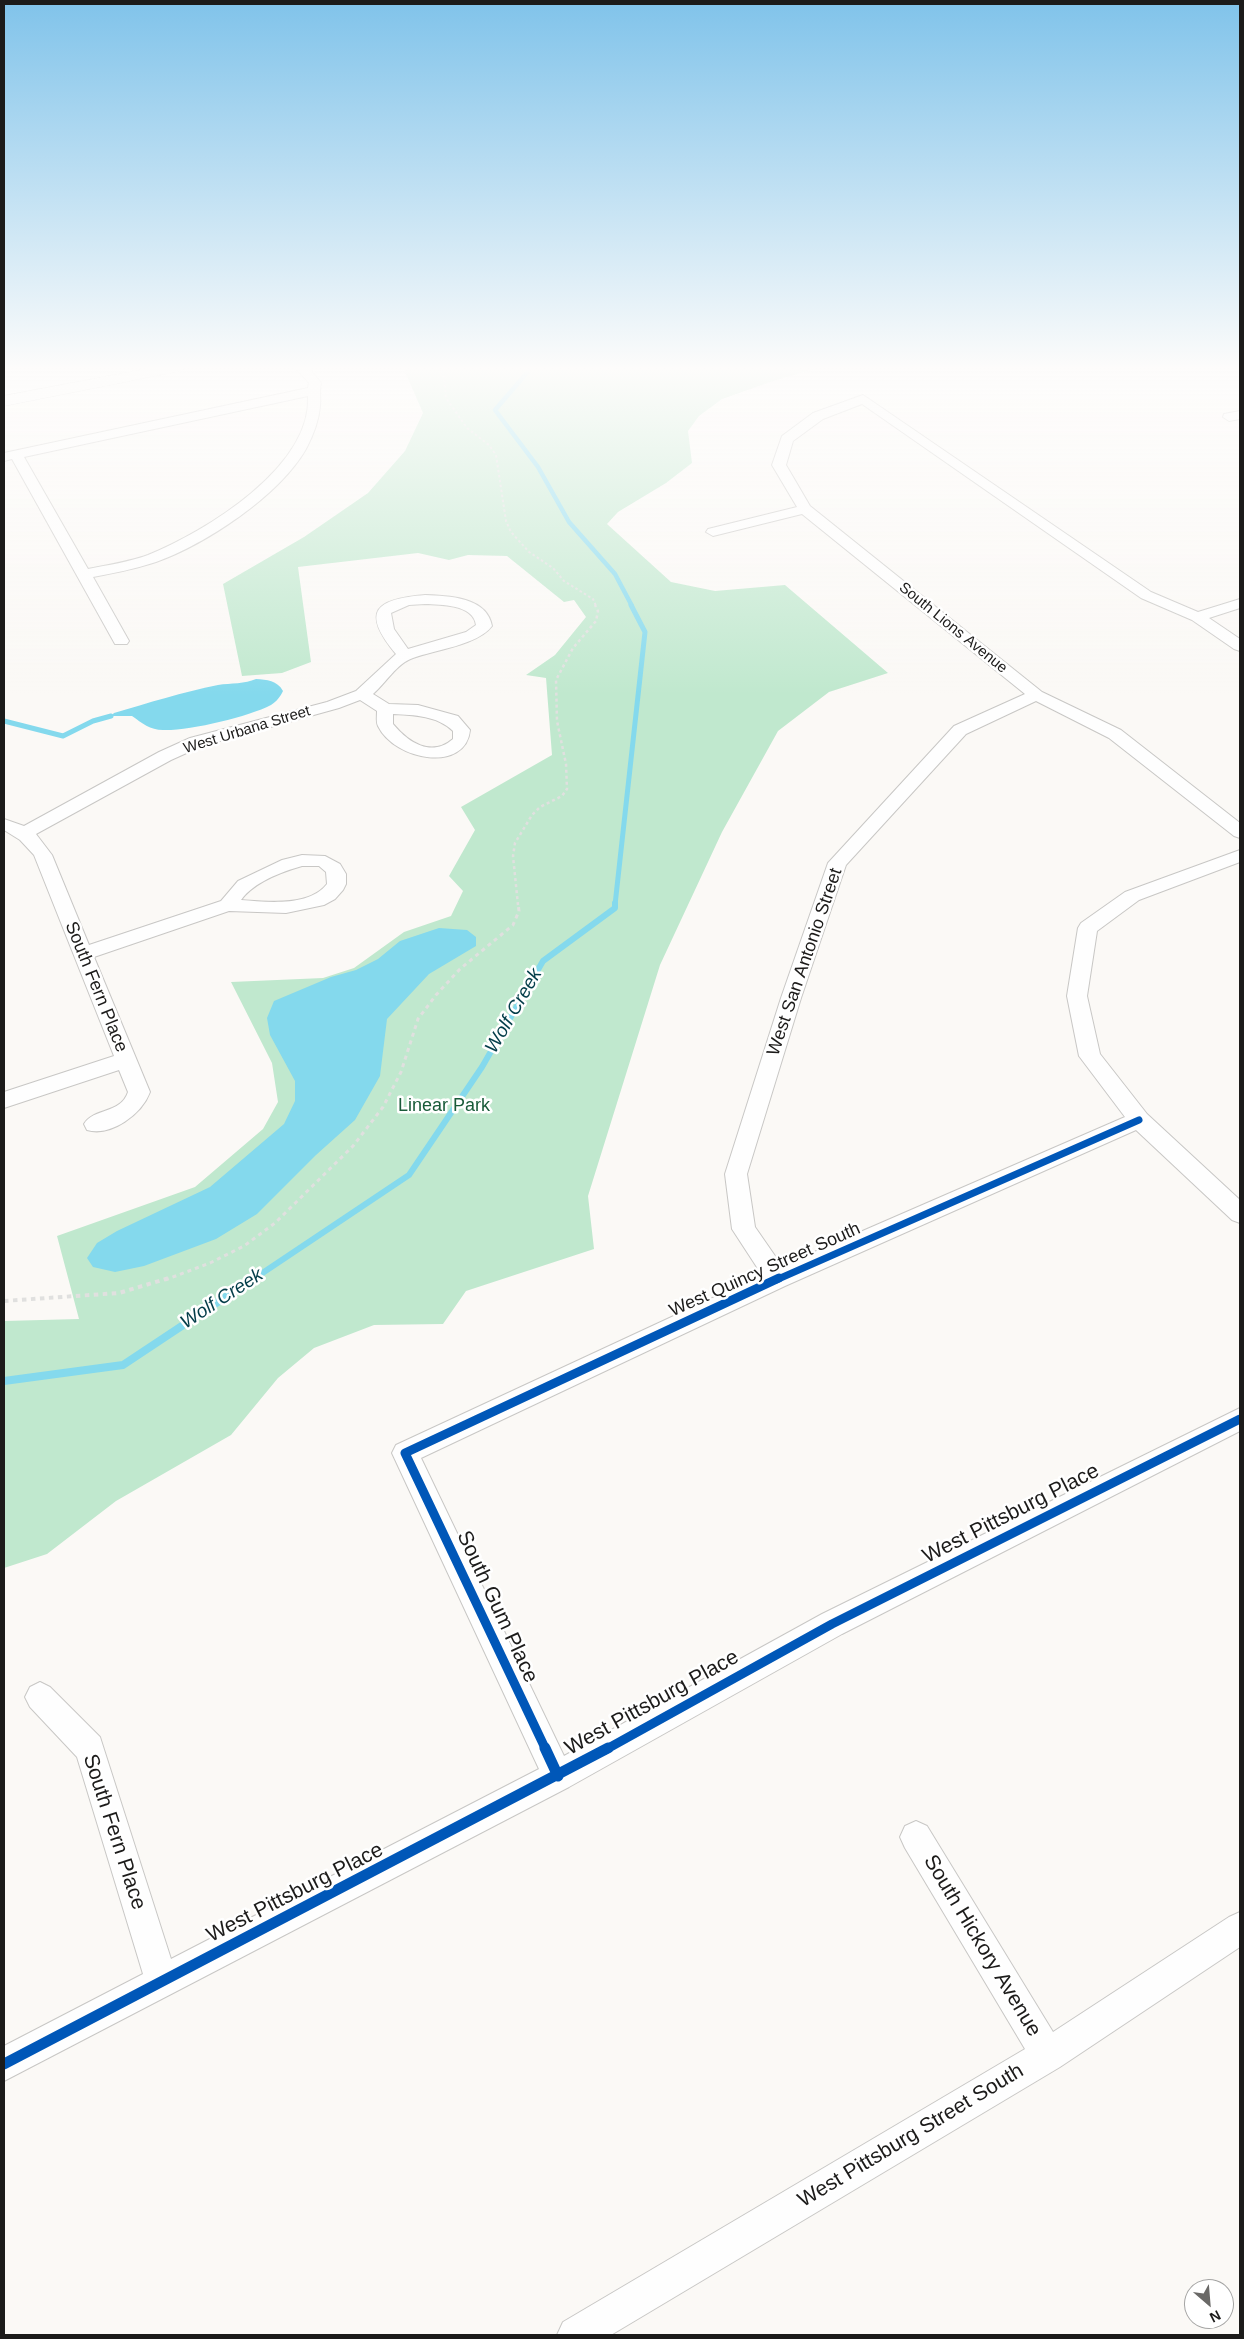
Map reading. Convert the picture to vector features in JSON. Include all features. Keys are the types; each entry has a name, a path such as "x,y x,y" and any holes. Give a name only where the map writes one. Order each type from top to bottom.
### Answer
{"street":[{"path":"22,476 83,575 120,641"},
{"path":"83,575 151,558 175,548 250,499 278,476"},
{"name":"South Lions Avenue","path":"786,476 805,509 1036,695 1115,734 1240,832"},
{"name":"South Lions Avenue","path":"974,476 1146,595 1197,617"},
{"path":"713,532 805,509"},
{"name":"West Urbana Street","path":"25,833 165,756 196,742 333,705 362,694 378,681 393,663 404,655 472,635 484,626 484,618 481,613 471,607 429,599 409,599 396,603 384,611 383,618 396,645 404,655"},
{"path":"1197,617 1240,603"},
{"path":"1197,617 1240,646"},
{"path":"362,694 385,709"},
{"name":"West San Antonio Street","path":"777,1280 744,1229 736,1174 791,998 837,863 960,730 1036,695"},
{"path":"4,824 25,833"},
{"name":"South Fern Place","path":"25,833 37,844 43,855 139,1092 137,1102 121,1114 95,1124"},
{"path":"1240,856 1132,896 1088,928 1077,996 1090,1056 1139,1120 1240,1214"},
{"path":"83,954 228,905 251,909 310,902 330,894 337,883 336,873 329,864 320,861 295,862 267,873 243,886 228,905"},
{"path":"4,1100 126,1060"},
{"name":"West Quincy Street South","path":"405,1453 777,1280 1139,1120"},
{"name":"West Pittsburg Place","path":"4,2064 558,1776 832,1624 1240,1419"},
{"name":"South Gum Place","path":"405,1453 558,1776"},
{"name":"South Fern Place","path":"40,1697 89,1748 162,1982"},
{"name":"South Hickory Avenue","path":"916,1837 1048,2055"},
{"name":"West Pittsburg Street South","path":"576,2335 1048,2055 1240,1928"}],"path":[{"path":"4,1301 118,1293 167,1279 210,1263 244,1246 275,1223 353,1146 383,1107 401,1072 418,1019 436,995 460,969 513,925 519,911 513,856 515,843 532,815 540,807 562,796 567,789 566,764 557,721 556,680 573,648 596,621 598,611 593,599 583,590 564,581 553,568 529,552 511,532 506,521 499,476"}],"green space":[{"name":"Linear Park","path":"383,476 675,476 618,512 607,524 671,582 715,591 785,585 888,673 829,692 778,731 722,832 660,965 588,1196 594,1249 466,1291 443,1324 374,1325 314,1348 278,1378 231,1435 116,1501 47,1554 4,1568 4,1321 79,1319 57,1236 195,1187 263,1129 278,1102 272,1063 231,982 323,978 354,968 404,932 451,916 463,891 449,876 475,830 461,807 552,755 546,678 526,675 555,655 586,617 574,600 564,602 507,556 468,555 449,560 418,553 298,567 311,662 282,673 242,676 223,584 304,537 368,493"}],"water":[{"path":"256,679 268,680 281,687 283,691 278,699 261,710 203,726 158,730 143,724 132,716 111,716 114,713 192,691"},
{"path":"439,928 467,930 476,937 476,946 429,974 387,1019 380,1076 355,1120 316,1155 257,1214 216,1239 144,1266 115,1272 93,1267 87,1258 97,1243 117,1231 210,1187 284,1124 295,1101 295,1081 270,1035 267,1018 274,1001 331,977 356,970 378,959 400,941"}],"waterway":[{"name":"Wolf Creek","path":"543,476 569,522 615,574 632,606"},
{"name":"Wolf Creek","path":"615,905 645,632 631,605"},
{"path":"4,721 63,736 93,721 111,716"},
{"name":"Wolf Creek","path":"252,1280 409,1175 482,1067 543,961 615,908 615,905"},
{"name":"Wolf Creek","path":"4,1381 123,1365 254,1278"}],"cycle path":[{"path":"558,1776 405,1453 777,1279 1139,1120"},
{"path":"4,2064 558,1776 832,1624 1240,1419"}]}
